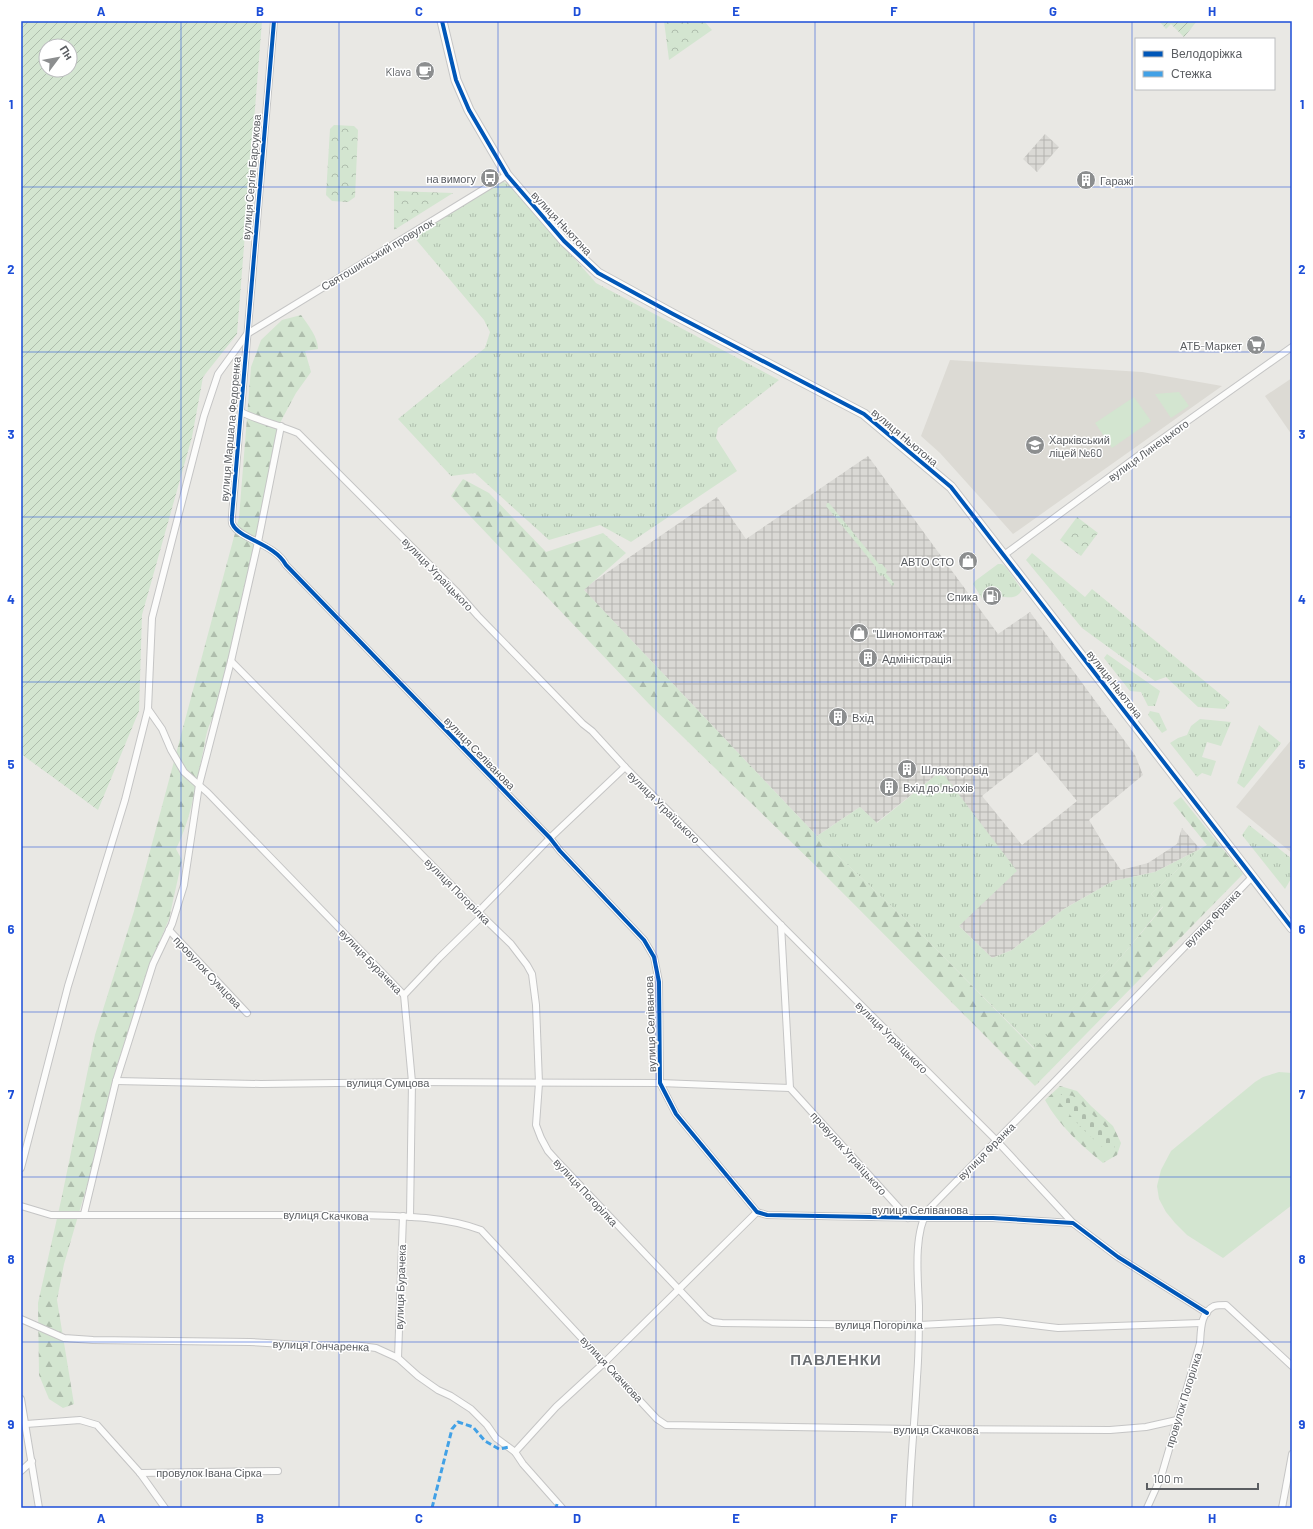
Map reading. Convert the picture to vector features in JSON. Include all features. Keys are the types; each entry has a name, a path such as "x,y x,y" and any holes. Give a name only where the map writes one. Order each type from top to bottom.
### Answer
{"street":[{"name":"вулиця Сергія Барсукова","path":"247,334 274,21"},
{"name":"вулиця Ньютона","path":"442,21 456,80 464,101 507,175 564,241 598,273 864,414 951,487 1292,928"},
{"name":"Святошинський провулок","path":"247,334 507,175"},
{"name":"вулиця Маршала Федоренка","path":"232,524 247,334"},
{"path":"21,1168 68,986 124,800 148,709 152,618 202,424 218,374 247,334"},
{"name":"вулиця Линецького","path":"1004,555 1119,470 1292,347"},
{"name":"вулиця Уграїцького","path":"241,412 253,418 281,426 298,433 456,591 478,616 583,724 592,731 625,767 996,1140 1073,1223"},
{"path":"84,1214 116,1081 153,964 169,930 184,885 199,785 231,661 258,542 281,426"},
{"name":"вулиця Селіванова","path":"232,524 237,530 266,546 283,558 286,565 550,838 560,851 644,940 654,957 659,982 660,1083 676,1114 757,1212 767,1215 993,1218 1073,1223"},
{"name":"вулиця Погорілка","path":"231,661 511,944 527,965 532,974 536,1005 539,1083 536,1125 541,1138 548,1150 678,1290 706,1318 713,1322 919,1325 999,1322 1058,1328 1201,1323"},
{"name":"вулиця Бурачека","path":"148,709 162,729 171,750 184,772 199,785 404,994 412,1082 410,1217"},
{"path":"404,994 550,838 625,767"},
{"name":"вулиця Франка","path":"909,1508 913,1429 918,1376 918,1262 920,1229 923,1218 928,1210 1252,876"},
{"path":"660,1083 790,1088 781,925"},
{"name":"провулок Сумцова","path":"169,930 247,1013"},
{"name":"вулиця Сумцова","path":"116,1081 261,1084 412,1082 660,1083"},
{"name":"провулок Уграїцького","path":"790,1088 908,1218"},
{"name":"вулиця Скачкова","path":"21,1206 51,1215 275,1214 403,1216 464,1224 481,1230 657,1419 666,1425 913,1429 1110,1430 1146,1427 1177,1420"},
{"path":"515,1452 556,1407 605,1362 757,1212"},
{"name":"вулиця Бурачека","path":"398,1358 403,1216"},
{"path":"1073,1223 1118,1257 1207,1312 1214,1306 1226,1305 1292,1366"},
{"name":"провулок Погорілка","path":"1147,1508 1161,1477 1200,1344 1201,1323 1207,1312"},
{"name":"вулиця Гончаренка","path":"21,1319 64,1338 93,1340 250,1342 318,1346 353,1345 376,1348 398,1358 418,1376 438,1390 451,1396 471,1409 487,1425 496,1438 515,1452 522,1464 562,1508"},
{"path":"21,1399 39,1508"},
{"path":"26,1424 80,1420 97,1425 140,1472 164,1508"},
{"path":"1282,1508 1292,1454"},
{"path":"21,1471 32,1461"},
{"name":"провулок Івана Сірка","path":"140,1472 278,1471"}],"shaded area":[{"path":"1045,134 1059,147 1037,172 1023,159"},
{"name":"Харківський ліцей №60","path":"950,360 1142,372 1222,386 1013,534 940,453 921,436"},
{"path":"1292,378 1292,435 1265,396"},
{"path":"868,456 998,634 1030,612 1135,755 1143,775 1089,820 1121,870 1148,863 1177,844 1182,828 1200,849 1155,872 1113,881 1064,909 1012,950 992,958 959,926 941,771 876,823 860,807 817,836 583,589 717,497 746,539","holes":["1037,752 1077,801 1022,845 982,796"]},
{"path":"1292,739 1292,853 1236,807"}],"green space":[{"path":"21,21 262,21 237,334 203,377 192,437 142,615 139,711 98,810 21,754"},
{"path":"664,21 704,21 712,30 669,60"},
{"path":"1159,21 1197,21 1184,37 1171,24 1166,29"},
{"path":"334,125 354,126 358,130 355,197 348,202 332,201 326,195 330,129"},
{"path":"502,181 510,185 596,283 779,380 718,428 716,438 737,471 631,542 600,525 549,540 475,473 451,476 398,419 485,348 490,332 484,320 413,236"},
{"path":"394,191 453,193 394,230"},
{"path":"301,315 316,340 318,349 305,351 311,372 296,393 281,421 268,493 250,573 213,717 206,734 186,826 176,849 182,860 169,919 149,967 117,1065 93,1165 64,1264 57,1300 74,1404 63,1408 49,1399 39,1375 38,1303 62,1196 95,1035 134,911 239,518 251,367 261,340 282,320"},
{"path":"1179,392 1189,406 1171,418 1155,394"},
{"path":"1134,397 1151,421 1112,448 1095,423"},
{"path":"463,479 489,493 546,552 603,533 626,553 584,590 817,836 926,939 1034,1049 1122,956 1163,907 1151,894 1200,849 1207,845 1173,803 1181,797 1243,874 1035,1086 817,867 649,704 451,496"},
{"path":"827,503 829,503 879,564 882,564 887,570 886,573 894,585 892,586 883,575 880,576 876,570 876,567 826,506"},
{"path":"1077,517 1098,533 1081,556 1060,540"},
{"path":"1032,553 1085,597 1092,589 1230,702 1225,709 1198,707 1166,677 1155,681 1082,628 1026,560"},
{"path":"998,564 1005,566 1022,590 1018,595 1010,597 1000,596 997,592 988,592 987,600 983,600 973,584"},
{"path":"1107,654 1160,691 1155,706 1148,706 1141,692 1130,691 1104,658"},
{"path":"1150,711 1159,713 1167,730 1162,733 1148,715"},
{"path":"1200,719 1231,722 1221,746 1207,742 1202,757 1216,761 1211,776 1202,773 1197,777 1170,743 1187,735 1191,726"},
{"path":"1259,725 1281,743 1244,788 1237,783"},
{"path":"941,771 1017,871 959,926 992,958 1012,950 1064,909 1113,881 1155,872 1200,849 1151,894 1163,906 1122,956 1035,1049 926,939 817,836 860,807 877,823"},
{"path":"1249,825 1292,859 1292,877 1285,889 1242,835"},
{"path":"1279,1072 1292,1073 1292,1205 1223,1258 1187,1235 1166,1212 1159,1199 1157,1186 1161,1170 1171,1151 1255,1082 1263,1077"},
{"path":"1060,1086 1077,1091 1113,1126 1121,1143 1117,1155 1103,1163 1064,1127 1045,1100"},
{"path":"1062,1094 1073,1096 1113,1134 1115,1147 1107,1151 1086,1132 1056,1098"}],"marked path":[{"path":"432,1508 452,1429 458,1422 473,1427 485,1441 499,1449 509,1447"},
{"path":"556,1508 557,1504"}],"cycle path":[{"path":"274,21 232,524 237,530 274,552 281,558 286,565 550,838 560,851 644,940 654,957 659,982 660,1083 676,1114 757,1212 767,1215 993,1218 1073,1223 1118,1257 1207,1313"},
{"path":"442,21 456,80 469,110 507,175 564,241 598,273 864,414 951,487 1292,928"}],"place":[{"name":"Klava","path":"425,71"},
{"name":"на вимогу","path":"490,178"},
{"name":"Гаражі","path":"1086,180"},
{"name":"АТБ-Маркет","path":"1256,345"},
{"name":"Харківський ліцей №60","path":"1035,445"},
{"name":"АВТО СТО","path":"968,561"},
{"name":"Спика","path":"992,596"},
{"name":"\"Шиномонтаж\"","path":"859,633"},
{"name":"Адміністрація","path":"868,658"},
{"name":"Вхід","path":"838,717"},
{"name":"Шляхопровід","path":"907,769"},
{"name":"Вхід до льохів","path":"889,787"}],"district":[{"name":"ПАВЛЕНКИ","path":"836,1359"}]}
